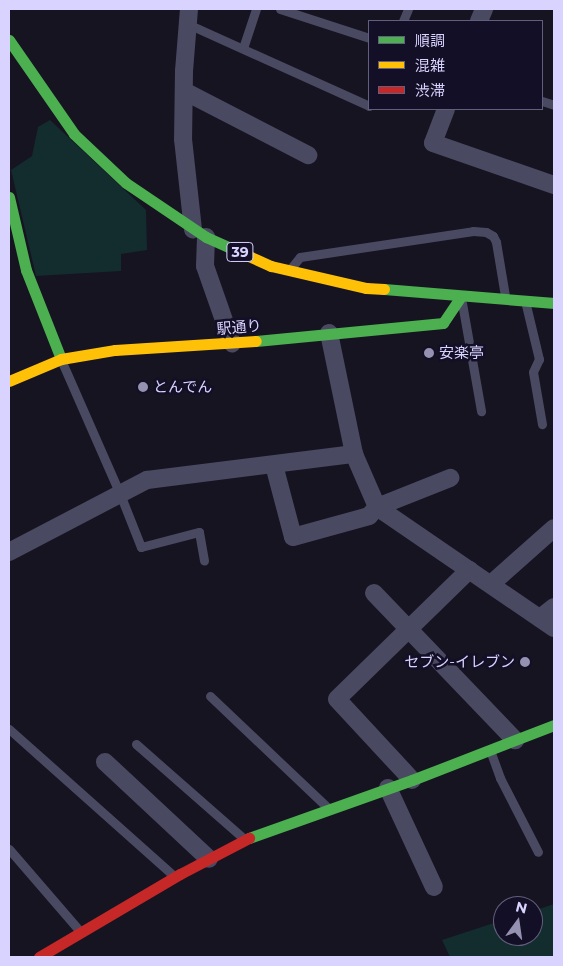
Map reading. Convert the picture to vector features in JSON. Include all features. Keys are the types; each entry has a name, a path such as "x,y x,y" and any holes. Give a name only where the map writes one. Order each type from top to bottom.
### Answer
{"street":[{"path":"189,17 183,139 205,266 232,343"},
{"name":"39","path":"9,40 74,134 126,183 200,233 271,266 366,288 554,303"},
{"path":"184,91 308,155"},
{"path":"446,110 433,143 554,185"},
{"path":"9,197 12,220 26,270 61,359"},
{"name":"駅通り","path":"9,381 61,359 115,350 232,343 443,323 461,296"},
{"path":"329,333 354,454 377,507 554,628"},
{"path":"9,552 147,480 354,454"},
{"path":"274,465 293,537 368,516 377,507 450,478"},
{"path":"491,584 554,528"},
{"path":"412,780 337,699 469,570"},
{"path":"374,593 515,740"},
{"path":"540,618 554,607"},
{"path":"39,957 175,877 260,832 412,780 554,725"},
{"path":"105,762 209,859"},
{"path":"388,788 434,887"}],"lane":[{"path":"243,48 256,9"},
{"path":"280,9 368,38"},
{"path":"189,17 243,48 368,105"},
{"path":"288,271 300,257 472,231 486,232 493,236 496,242 505,299"},
{"path":"461,296 481,411"},
{"path":"525,301 539,359 533,372 542,424"},
{"path":"61,359 141,547 199,532 204,561"},
{"path":"210,696 328,808"},
{"path":"9,729 175,877"},
{"path":"136,744 245,840"},
{"path":"490,750 500,778 538,852"},
{"path":"9,850 81,932"}],"green space":[{"path":"50,120 146,210 147,250 121,254 121,271 36,276 11,170 32,156 38,127"},
{"path":"554,904 554,957 450,957 442,940 493,923 493,946 543,946 543,908"}],"traffic: fast":[{"path":"9,40 74,134 126,183 206,237 233,249"},
{"path":"9,197 26,270 61,359"},
{"path":"384,289 554,303"},
{"path":"256,341 443,323 461,296"},
{"path":"249,838 412,780 554,725"}],"traffic: slow":[{"path":"233,249 271,266 366,288 384,289"},
{"path":"9,381 61,359 115,350 256,341"}],"traffic: jam":[{"path":"39,957 180,874 249,838"}],"place":[{"name":"安楽亭","path":"429,353"},
{"name":"とんでん","path":"143,387"},
{"name":"セブン-イレブン","path":"525,662"}]}
